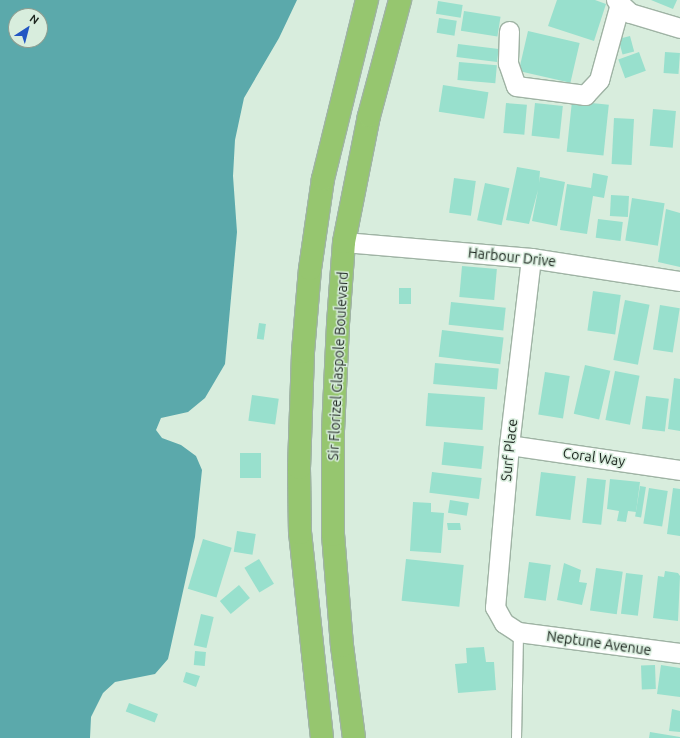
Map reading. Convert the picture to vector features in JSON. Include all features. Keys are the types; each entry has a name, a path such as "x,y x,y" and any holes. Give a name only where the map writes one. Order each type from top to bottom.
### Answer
{"highway":[{"path":"322,738 300,533 299,468 302,352 310,269 323,179 367,0"},
{"name":"Sir Florizel Glaspole Boulevard","path":"354,738 342,646 333,535 333,431 344,242 370,116 400,0"}],"street":[{"path":"508,31 508,63 516,86 584,95 599,80 618,2 630,13 680,28"},
{"name":"Harbour Drive","path":"344,242 531,258 680,281"},
{"name":"Surf Place","path":"518,632 504,623 495,607 509,444 531,258"},
{"name":"Coral Way","path":"509,444 680,470"},
{"name":"Neptune Avenue","path":"518,632 680,654"}],"lane":[{"path":"516,738 518,632"}],"water":[{"path":"0,0 297,0 279,38 244,98 235,140 233,176 237,232 225,364 205,398 188,412 161,418 156,430 162,438 181,445 196,456 202,470 195,537 168,659 155,674 115,682 103,693 91,717 90,738 0,738"}],"building":[{"path":"557,0 595,0 606,4 594,41 548,26"},
{"path":"651,0 677,0 673,9"},
{"path":"438,1 463,5 461,18 436,14"},
{"path":"464,11 501,17 497,37 461,31"},
{"path":"439,18 457,21 454,36 437,33"},
{"path":"528,31 580,43 570,83 519,71"},
{"path":"630,36 634,51 623,55 618,39"},
{"path":"458,44 499,49 497,62 456,57"},
{"path":"639,52 646,71 625,78 618,60"},
{"path":"665,52 680,53 678,74 664,73"},
{"path":"459,62 497,65 495,83 457,80"},
{"path":"443,85 488,92 484,119 439,112"},
{"path":"572,101 609,105 603,156 567,152"},
{"path":"506,103 527,105 524,135 503,133"},
{"path":"535,103 563,106 559,139 532,136"},
{"path":"653,109 676,111 673,148 650,146"},
{"path":"614,118 634,119 632,165 612,164"},
{"path":"517,167 540,171 539,183 540,177 565,182 557,226 532,221 538,190 529,224 506,220"},
{"path":"593,173 608,176 604,198 593,196 587,234 560,230 567,184 591,188"},
{"path":"454,178 476,181 471,216 449,213"},
{"path":"485,183 509,188 502,225 477,220"},
{"path":"611,195 629,196 628,217 610,216"},
{"path":"632,198 665,203 658,246 625,240"},
{"path":"666,209 680,213 680,267 658,262"},
{"path":"598,219 623,222 620,241 596,238"},
{"path":"462,266 497,269 494,300 459,297"},
{"path":"399,288 411,288 411,304 399,304"},
{"path":"593,291 621,295 615,335 587,331"},
{"path":"625,300 650,305 638,365 613,360"},
{"path":"451,302 506,308 503,331 449,325"},
{"path":"660,305 680,308 673,353 653,349"},
{"path":"259,323 266,324 264,340 257,339"},
{"path":"442,330 504,338 500,364 439,357"},
{"path":"435,363 499,369 497,389 433,384"},
{"path":"585,365 610,371 599,420 574,414"},
{"path":"615,371 640,376 630,425 605,420"},
{"path":"545,372 570,376 563,418 538,414"},
{"path":"674,378 680,379 680,431 668,429"},
{"path":"428,393 485,397 483,430 426,426"},
{"path":"252,395 279,399 275,425 248,421"},
{"path":"646,396 669,399 665,432 642,429"},
{"path":"444,442 484,446 481,469 442,465"},
{"path":"240,453 261,453 261,478 240,478"},
{"path":"432,472 482,478 479,499 429,493"},
{"path":"541,472 576,476 570,520 536,516"},
{"path":"587,478 606,480 601,525 582,523"},
{"path":"610,479 640,482 636,512 628,511 626,522 617,521 619,511 607,509"},
{"path":"640,486 646,487 641,518 635,517"},
{"path":"649,488 668,491 662,527 643,524"},
{"path":"673,488 680,489 680,536 667,534"},
{"path":"450,500 469,503 467,516 448,513"},
{"path":"413,502 431,503 431,512 444,513 441,553 410,551"},
{"path":"447,523 460,523 461,530 448,530"},
{"path":"237,531 256,534 252,555 234,552"},
{"path":"203,539 232,548 216,597 188,589"},
{"path":"259,559 274,584 259,593 244,568"},
{"path":"406,559 464,565 459,607 402,601"},
{"path":"529,562 551,565 546,601 524,598"},
{"path":"564,563 581,570 579,582 587,583 582,605 557,600"},
{"path":"596,568 623,572 617,614 590,611"},
{"path":"665,571 678,573 680,576 678,621 653,618 658,576 664,577"},
{"path":"626,573 643,575 638,616 621,614"},
{"path":"239,585 250,598 231,614 220,601"},
{"path":"201,614 214,617 206,648 194,645"},
{"path":"484,647 486,662 494,662 496,690 458,693 455,664 467,663 466,648"},
{"path":"195,651 206,652 205,666 194,665"},
{"path":"641,665 655,665 656,689 642,689"},
{"path":"661,665 680,668 680,697 657,694"},
{"path":"186,672 200,676 196,687 183,682"},
{"path":"129,703 158,714 155,723 126,711"},
{"path":"672,709 680,711 680,732 669,731"},
{"path":"650,732 680,737 680,738 649,738"}]}
